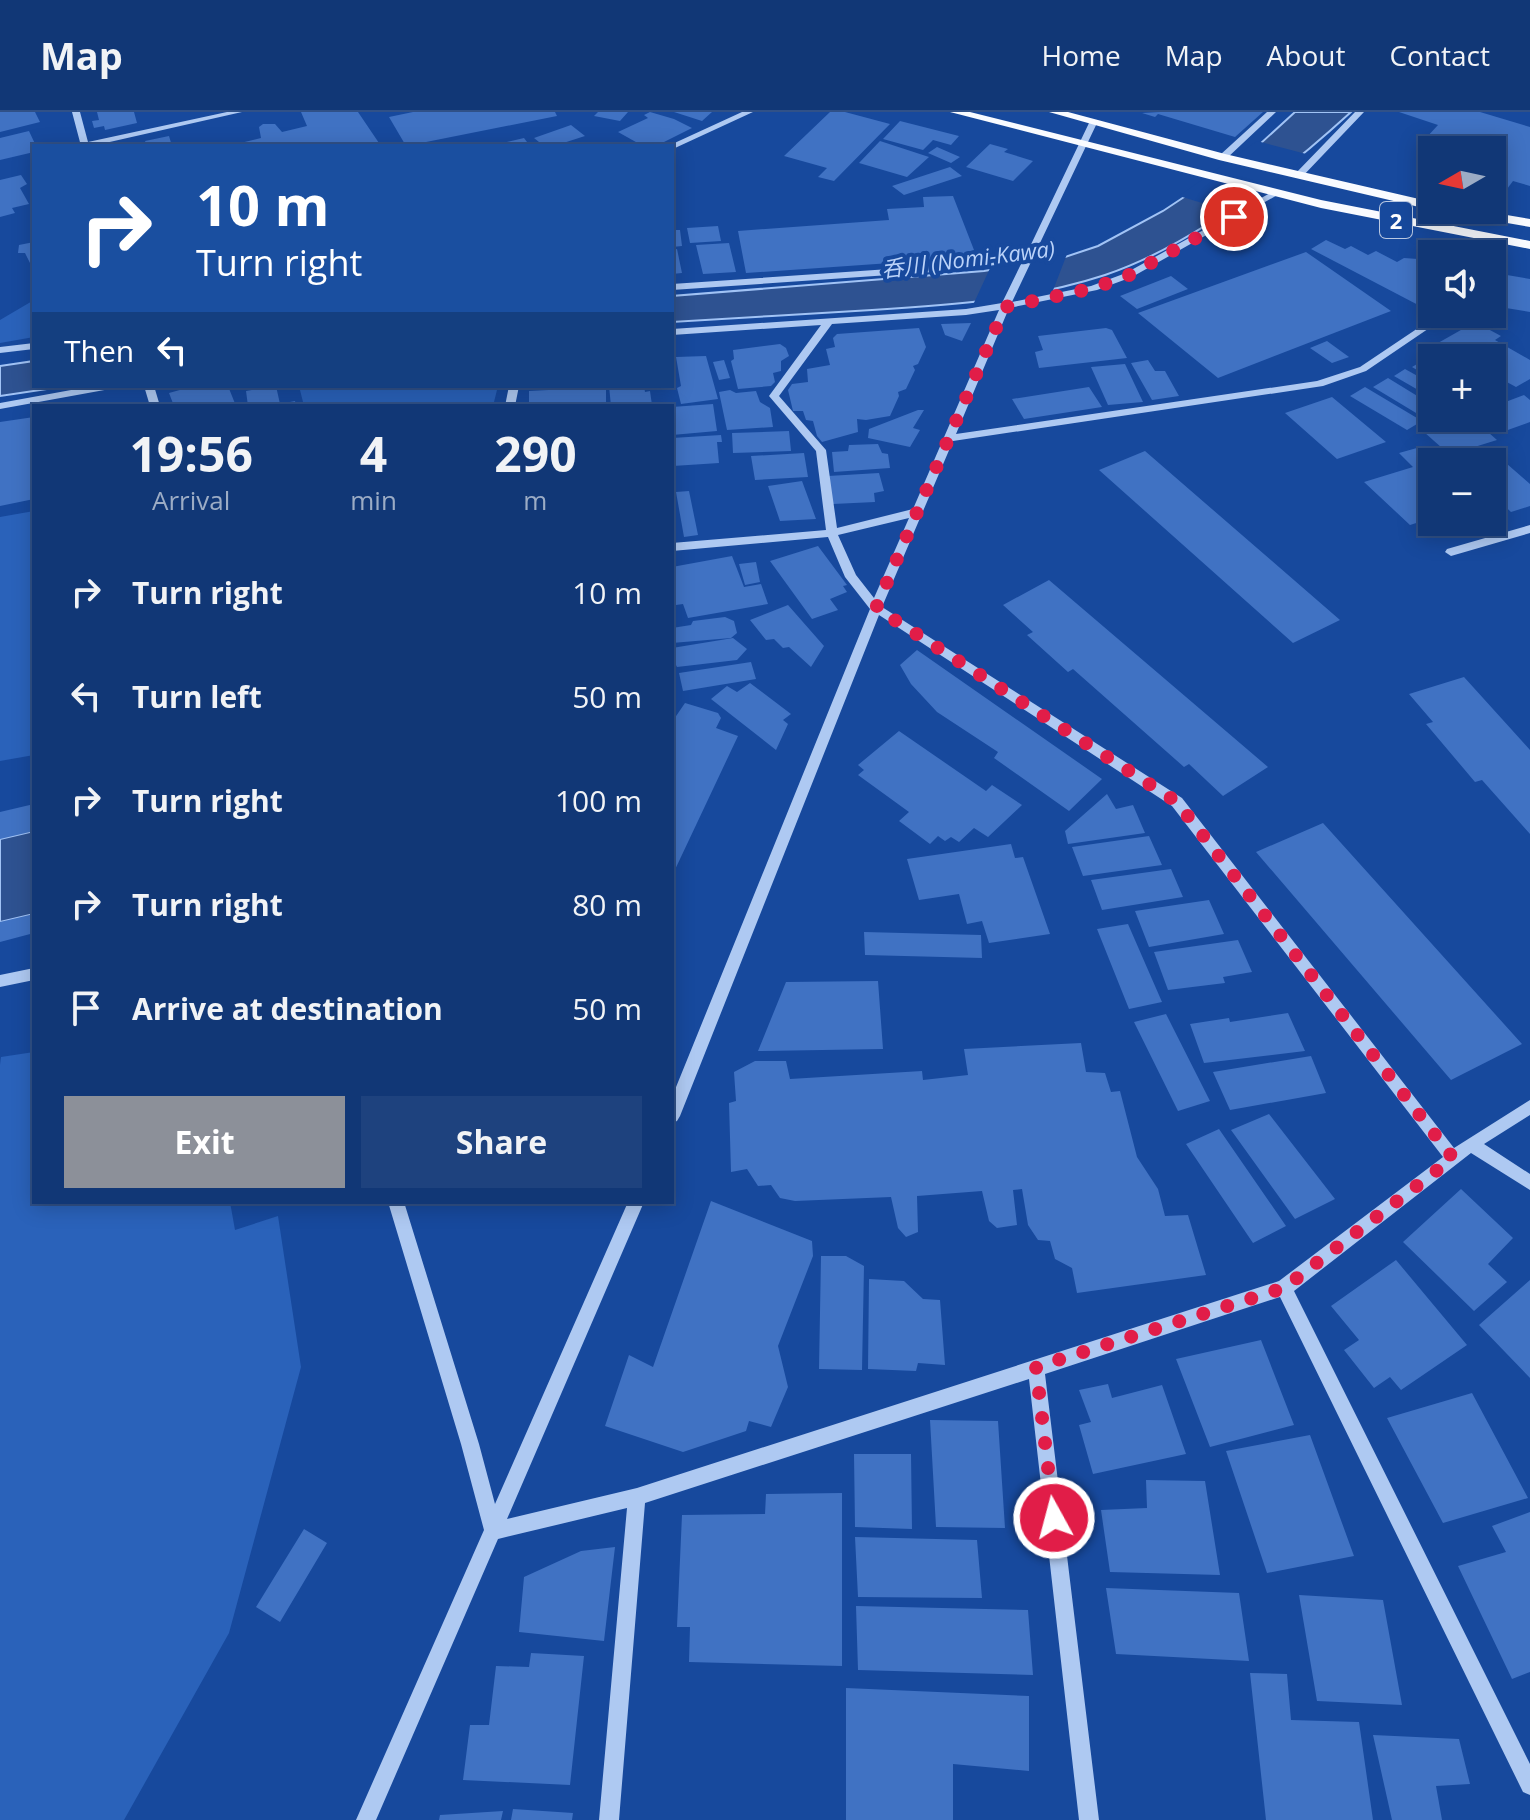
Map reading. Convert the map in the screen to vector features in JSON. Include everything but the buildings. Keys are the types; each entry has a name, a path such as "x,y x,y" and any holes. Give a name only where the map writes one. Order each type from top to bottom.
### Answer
{"main road":[{"name":"2","path":"956,112 1277,193 1530,245"},
{"name":"2","path":"1055,112 1282,172 1418,203"},
{"path":"1506,219 1530,223"}],"street":[{"path":"76,112 84,144"},
{"path":"94,144 238,112"},
{"path":"674,145 749,112"},
{"path":"1227,158 1272,112"},
{"path":"1298,176 1360,112"},
{"path":"674,1111 876,608 1006,304 1093,123"},
{"path":"674,332 1006,304 1094,288 1129,275 1277,193"},
{"path":"674,287 918,271 1028,259"},
{"path":"829,321 774,396 821,450 832,533 851,577 876,608 1177,802 1453,1158"},
{"path":"949,438 1319,384 1363,369 1424,328"},
{"path":"0,350 32,346"},
{"path":"0,406 99,388"},
{"path":"674,547 832,533 917,512"},
{"path":"1451,552 1530,529"},
{"path":"0,981 32,974"},
{"path":"493,1531 637,1497 1284,1288 1471,1144 1530,1107"},
{"path":"1471,1144 1530,1183"},
{"path":"397,1204 470,1444 493,1531"},
{"path":"366,1820 635,1204"},
{"path":"1284,1288 1530,1785"},
{"path":"1036,1367 1089,1820"},
{"path":"609,1820 637,1497"}],"shaded area":[{"path":"1295,112 1351,112 1236,206 1171,246 1105,275 1019,296 960,303 674,322 674,296 984,271 1062,258 1098,246 1163,211 1249,154"},
{"path":"32,301 32,337 0,343 0,320"},
{"path":"32,361 32,388 54,388 0,396 0,366"},
{"path":"300,388 498,388 494,404 304,404"},
{"path":"32,511 32,755 0,761 0,517"},
{"path":"32,831 32,914 0,922 0,839"},
{"path":"32,1052 32,1204 230,1204 235,1230 278,1216 301,1367 229,1633 124,1820 0,1820 1,1057"}],"pier":[{"path":"1257,141 1310,155 1232,212 1179,196"},
{"path":"1067,254 1052,293 973,305 991,266"}],"route":[{"path":"1054,1518 1036,1367 1284,1288 1453,1158 1177,802 876,608 1005,307 1094,288 1129,275 1234,217"}],"water label":[{"name":"呑川 (Nomi-Kawa)","path":"968,258"}]}
